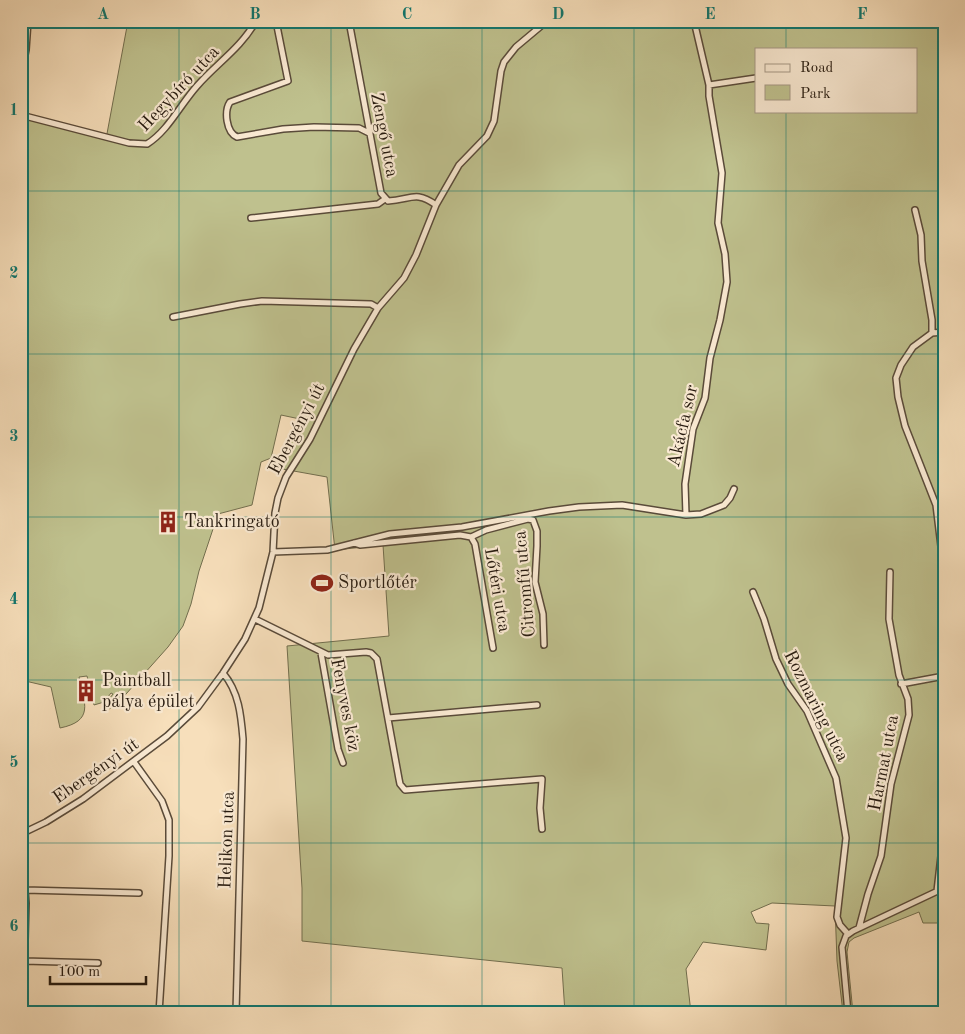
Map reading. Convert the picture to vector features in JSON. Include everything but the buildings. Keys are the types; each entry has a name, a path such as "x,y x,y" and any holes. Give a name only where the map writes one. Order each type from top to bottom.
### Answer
{"street":[{"path":"21,74 26,50 28,21"},
{"name":"Hegybíró utca","path":"21,115 129,143 147,144 159,134 205,77 234,50 256,21"},
{"path":"276,21 288,81 230,102 226,112 233,135 237,137 314,126 359,128 369,133"},
{"name":"Zengő utca","path":"349,21 381,193 388,201 419,196 425,197 436,205"},
{"path":"378,21 392,21"},
{"name":"Ebergényi út","path":"21,834 64,812 168,736 211,691 245,639 255,619 264,592 273,552 275,513 281,487 317,426 354,349 378,308 404,278 416,255 436,205 459,165 487,136 494,121 504,62 516,47 547,21"},
{"name":"Akácfa sor","path":"686,515 685,484 693,429 705,398 710,358 727,282 725,254 718,223 722,172 709,96 709,85 694,21"},
{"path":"709,85 755,78"},
{"path":"251,218 378,204 385,199"},
{"path":"915,210 921,235 922,261 932,320 932,333"},
{"path":"173,317 262,301 371,304 378,308"},
{"path":"944,332 932,333 919,342 908,353 896,378 896,388 905,426 936,505 944,571"},
{"path":"273,552 327,550 390,534 462,527 579,507 622,505 686,515 701,514 724,505 734,489"},
{"name":"Citromfű utca","path":"471,537 494,528 528,519 533,520 537,546 535,582 543,614 544,645"},
{"path":"354,543 360,546 460,535 471,537"},
{"name":"Lőtéri utca","path":"471,537 475,544 493,648"},
{"name":"Harmat utca","path":"859,928 881,856 891,784 908,723 908,699 901,684 889,619 890,572"},
{"name":"Rozmaring utca","path":"753,592 776,660 788,684 807,711 836,778 846,838 837,917 840,925 848,934"},
{"path":"255,619 321,652 334,655 366,652 374,656 379,663 400,784 405,790 542,778 540,808 542,829"},
{"name":"Fenyves köz","path":"321,652 338,749 343,763"},
{"name":"Helikon utca","path":"223,673 229,680 237,699 243,739 236,1013"},
{"path":"901,684 944,676"},
{"path":"388,718 537,705"},
{"path":"134,762 162,802 169,820 170,856 159,1013"},
{"path":"937,891 944,830"},
{"path":"21,869 25,890 23,1013"},
{"path":"848,1013 842,951 843,941 848,934 944,888"},
{"path":"25,890 139,893"},
{"path":"24,961 98,963"}],"green space":[{"path":"128,21 944,21 944,923 923,923 919,912 854,938 849,942 847,952 853,1013 843,1013 837,961 835,906 772,903 751,912 756,923 769,924 766,950 703,942 686,969 691,1013 656,1013 601,1009 601,1013 565,1013 562,968 302,941 302,888 287,646 389,636 383,545 335,550 327,477 277,468 300,419 281,415 271,458 261,462 252,505 218,514 183,626 168,647 118,703 109,709 105,704 113,694 111,693 104,702 94,705 87,676 79,677 85,703 83,716 71,725 60,728 51,687 21,680 21,121 29,120 106,139"}],"place":[{"name":"Tankringató","path":"168,522"},
{"name":"Sportlőtér","path":"322,583"},
{"name":"Paintball pálya épület","path":"86,691"}]}
